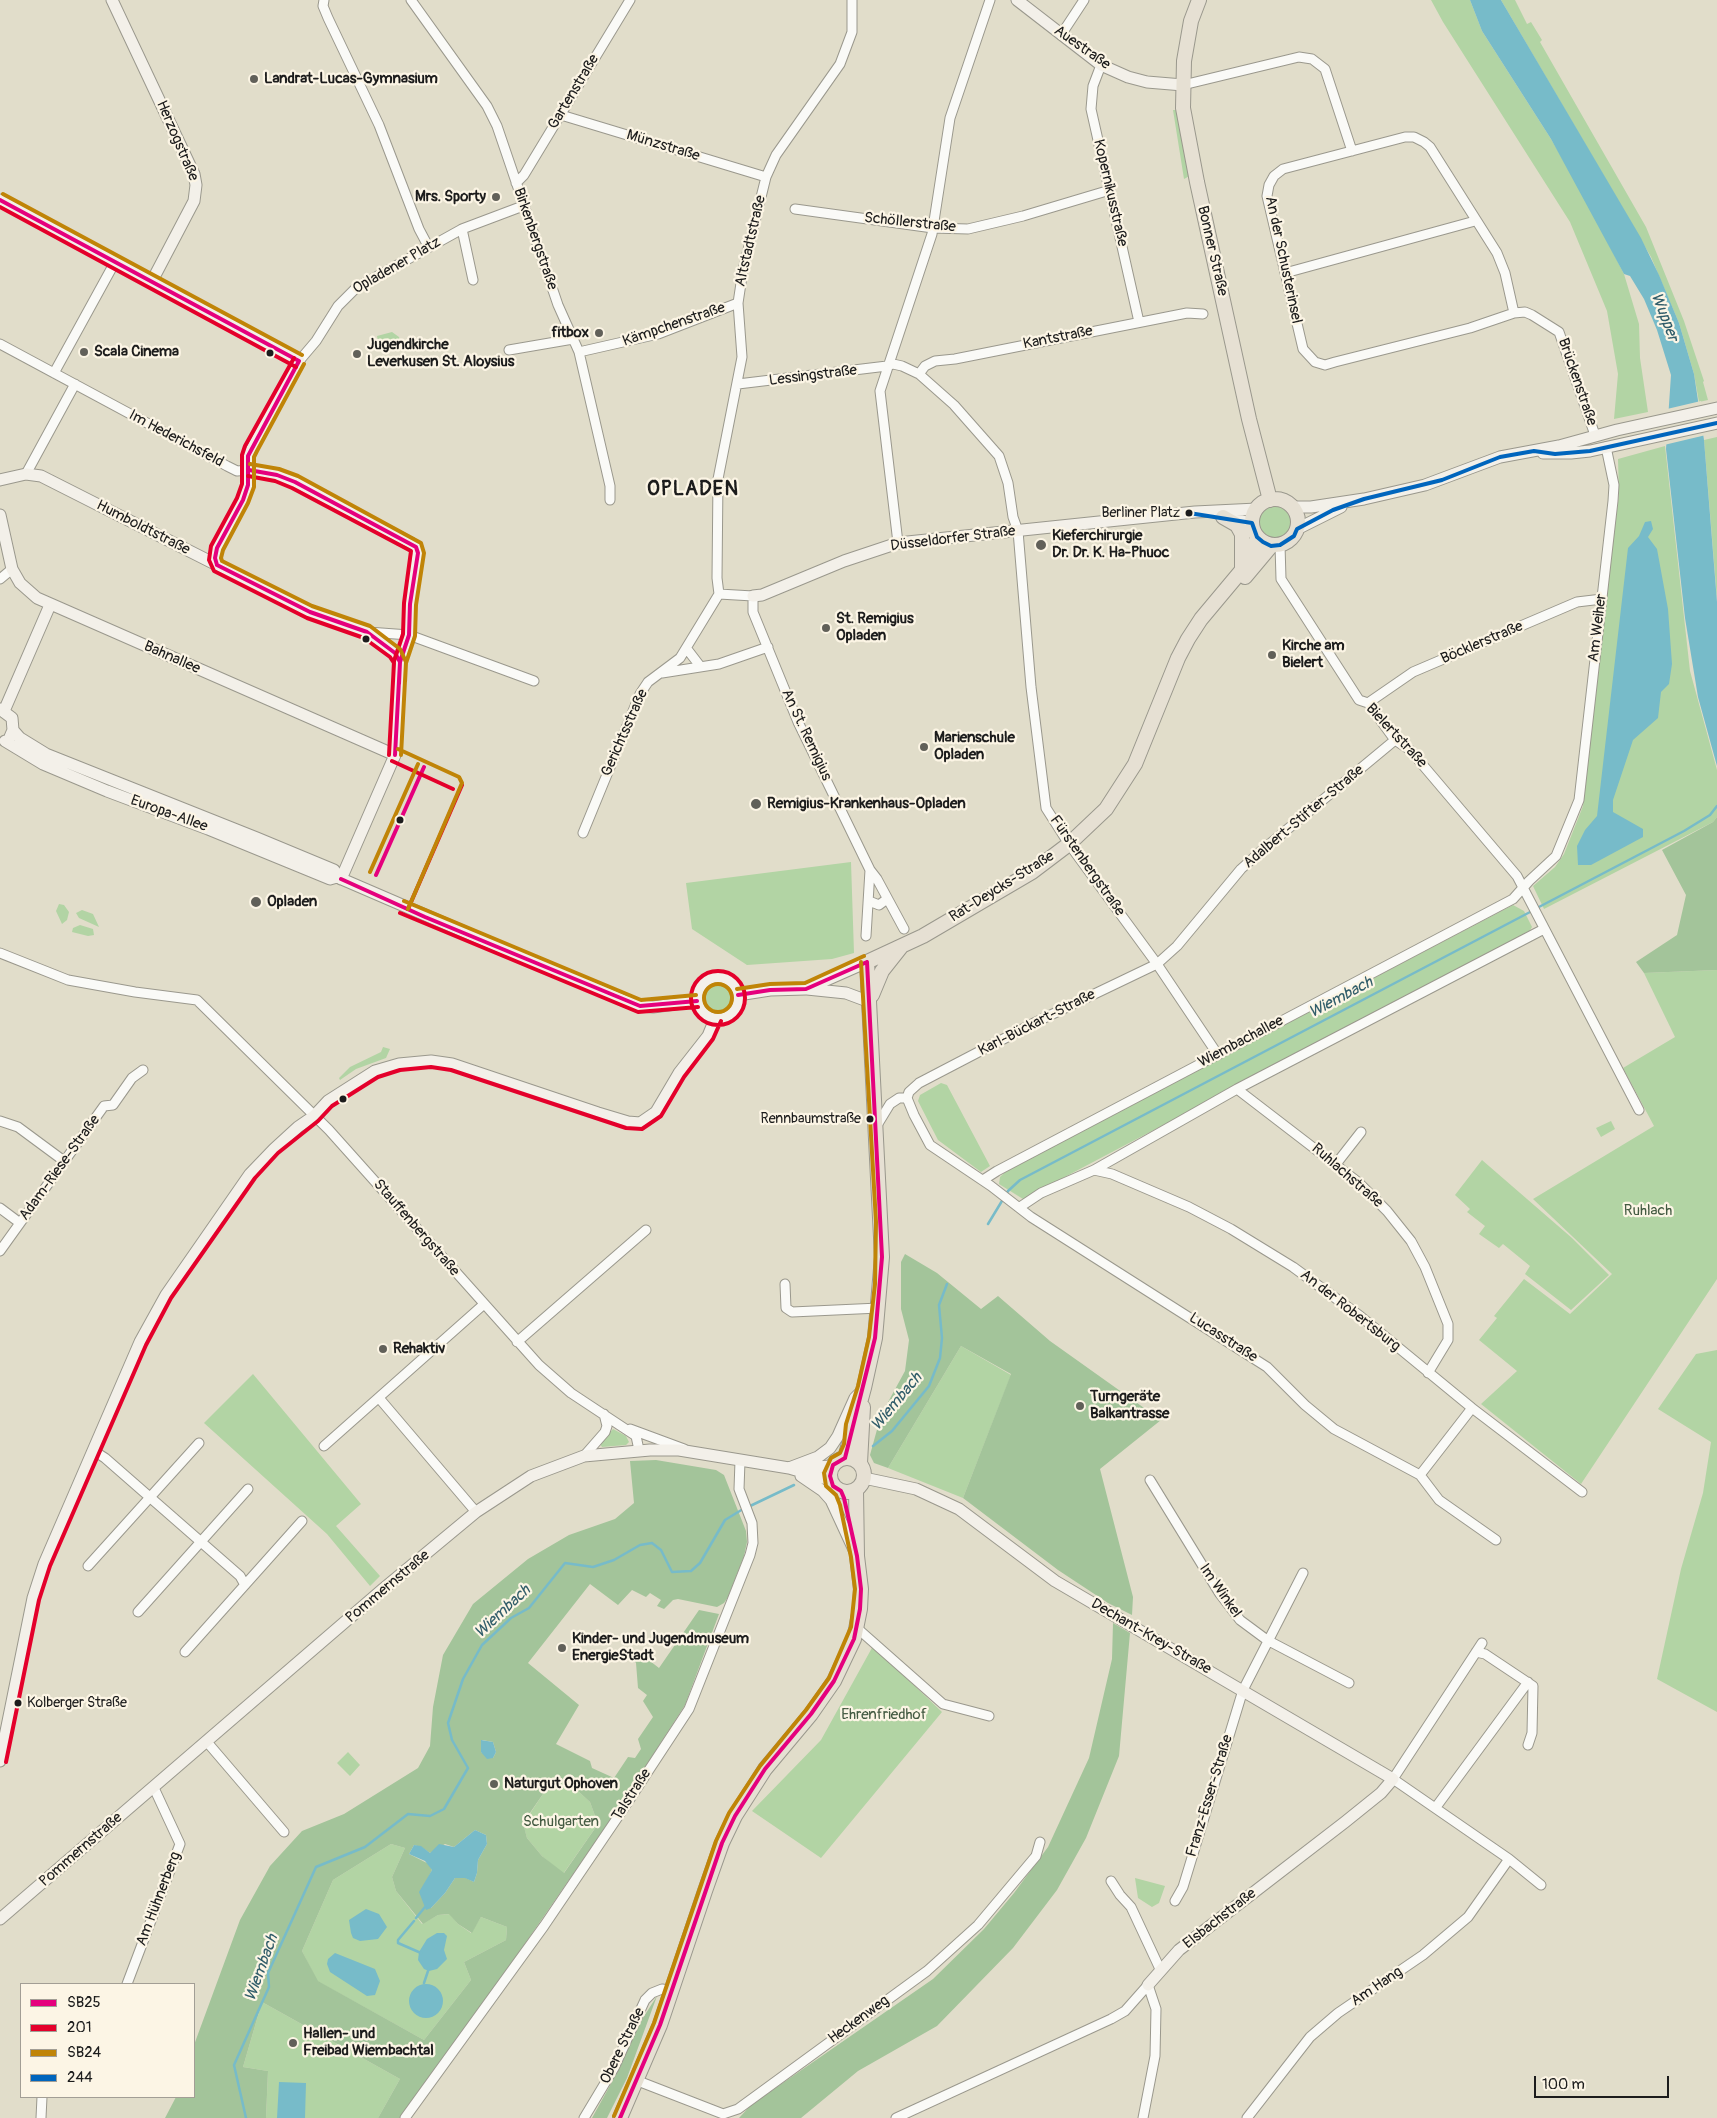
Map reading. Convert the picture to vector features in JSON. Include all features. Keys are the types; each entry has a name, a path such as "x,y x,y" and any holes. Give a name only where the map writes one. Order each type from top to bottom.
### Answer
{"main road":[{"name":"Bonner Straße","path":"1199,0 1191,21 1183,85 1183,108 1197,182 1249,419 1270,500"},
{"path":"1270,500 1284,501 1292,507 1297,513 1298,529 1294,536 1276,546 1257,537 1254,516 1270,500"},
{"path":"1223,517 1237,525 1242,534 1242,570"},
{"name":"Rat-Deycks-Straße","path":"867,962 923,936 1021,879 1069,844 1102,813 1122,788 1145,742 1178,658 1201,619 1242,570 1250,557 1257,537"},
{"name":"Rat-Deycks-Straße","path":"1214,603 1239,583 1276,546"},
{"path":"870,1002 882,971 903,945"},
{"path":"620,2118 638,2081 672,1991 722,1843 735,1816 765,1769 811,1714 834,1681 857,1628 861,1589 857,1556 846,1502 841,1491 833,1486 831,1473 845,1458 864,1388 879,1308 882,1222 867,962"},
{"path":"860,1464 864,1388"},
{"path":"845,1458 851,1458 860,1464 864,1470 860,1484 857,1556"},
{"path":"841,1491 860,1484"}],"street":[{"name":"Herzogstraße","path":"112,0 194,174 196,185 194,201 152,281"},
{"path":"324,0 323,6 328,18 379,125 419,228 428,246"},
{"name":"Birkenbergstraße","path":"411,0 488,106 497,126 558,305 579,352 610,486 610,500"},
{"name":"Gartenstraße","path":"516,183 524,175 630,0"},
{"name":"Altstadtstraße","path":"719,594 717,578 718,479 742,358 738,303 743,270 766,178 776,155 840,64 852,32 852,0"},
{"path":"898,544 880,391 933,228 950,118 990,0"},
{"name":"Auestraße","path":"1017,0 1101,65 1128,77 1147,82 1183,85"},
{"path":"1061,35 1084,0"},
{"path":"1183,85 1299,57 1312,59 1325,69 1352,150 1405,137 1414,137 1430,147 1497,253 1505,273 1514,313"},
{"name":"Kopernikusstraße","path":"1101,65 1093,86 1090,109 1139,322"},
{"name":"Münzstraße","path":"560,114 766,178"},
{"name":"An der Schusterinsel","path":"1352,150 1283,169 1274,176 1269,185 1267,196 1302,349 1315,362 1324,365 1470,328 1514,313"},
{"name":"Schöllerstraße","path":"795,209 933,228 968,229 1023,216 1110,190"},
{"path":"0,200 299,361 251,448 248,456 249,470 243,500 217,548 215,558 217,565"},
{"name":"Opladener Platz","path":"299,361 316,341 338,306 352,292 428,246 462,229 523,206"},
{"path":"1285,273 1476,221"},
{"path":"462,229 473,280"},
{"path":"54,373 115,262"},
{"name":"Kämpchenstraße","path":"579,352 658,334 738,303"},
{"name":"Kantstraße","path":"918,374 925,366 935,361 955,359 1187,312 1203,314"},
{"name":"Brückenstraße","path":"1514,313 1525,312 1559,332 1595,435"},
{"path":"509,350 573,339"},
{"name":"Im Hederichsfeld","path":"0,344 237,471 249,470 277,475 295,482 411,543 416,547 418,553 410,604 409,635"},
{"name":"Lessingstraße","path":"738,384 893,364 918,374"},
{"name":"Fürstenbergstraße","path":"918,374 954,405 999,456 1008,483 1013,517 1018,531 1031,687 1046,808 1069,844 1157,964 1218,1055"},
{"path":"26,474 75,384"},
{"path":"1292,507 1311,507 1364,499 1424,485 1500,457 1534,451 1650,422 1713,409"},
{"path":"1534,451 1571,454 1653,438 1714,423"},
{"name":"Am Weiher","path":"1576,809 1614,485 1606,447"},
{"name":"Humboldtstraße","path":"0,480 26,474 41,476 310,612 367,632 409,635 534,681"},
{"path":"1298,529 1333,510 1364,499"},
{"name":"Düsseldorfer Straße","path":"1195,512 1223,517 1254,516"},
{"name":"Düsseldorfer Straße","path":"719,594 762,595 844,560 898,544 1195,512 1254,516"},
{"name":"Bahnallee","path":"0,514 12,569 26,590 50,605 395,755"},
{"name":"Bielertstraße","path":"1276,546 1281,579 1359,700 1368,704 1395,740 1410,750 1517,876 1524,889"},
{"path":"0,579 12,569"},
{"name":"Gerichtsstraße","path":"583,833 640,694 648,682 680,658 719,594"},
{"name":"An St. Remigius","path":"753,596 753,612 798,722 870,870 904,929"},
{"name":"Böcklerstraße","path":"1368,704 1414,672 1577,602 1602,600"},
{"path":"3,742 13,730 12,718 2,710 50,605"},
{"name":"Humboldtstraße","path":"367,632 395,653 400,662"},
{"path":"339,878 395,755 400,662 409,635"},
{"path":"662,673 719,664 768,647"},
{"path":"686,649 700,666"},
{"name":"Europa-Allee","path":"13,730 20,738 46,754 334,870 339,878"},
{"name":"Adalbert-Stifter-Straße","path":"1157,964 1177,946 1241,869 1395,740"},
{"name":"Europa-Allee","path":"3,742 43,764 107,791 208,828 330,879 339,878 424,917 640,1006 697,1001"},
{"name":"Wiembachallee","path":"987,1183 997,1171 1513,899 1556,856 1576,809"},
{"name":"An St. Remigius","path":"866,936 870,870"},
{"path":"1524,889 1639,1110"},
{"path":"869,901 879,905 887,898"},
{"path":"1017,1205 1094,1170 1237,1089 1544,929"},
{"name":"Stauffenbergstraße","path":"0,953 68,980 135,992 197,1000 361,1165 516,1342 551,1378 628,1429 661,1439 692,1452"},
{"path":"806,989 867,962"},
{"name":"Karl-Bückart-Straße","path":"907,1098 909,1092 919,1083 1036,1022 1157,964"},
{"path":"715,978 728,980 733,984 738,995 737,1008 733,1013 721,1019 714,1019 701,1011 697,1001 700,988 704,983 715,978"},
{"path":"738,995 770,990 806,989 846,993 870,1002"},
{"path":"0,1761 4,1722 44,1564 140,1342 166,1295 250,1174 298,1127 314,1116 328,1101 375,1071 399,1064 431,1061 452,1064 598,1113 628,1122 640,1123 656,1112 679,1073 708,1036 714,1019"},
{"name":"Adam-Riese-Straße","path":"0,1252 104,1106 113,1105 132,1078 143,1070"},
{"name":"Ruhlachstraße","path":"1237,1089 1336,1164 1387,1211 1411,1241 1425,1267 1448,1324 1448,1340 1428,1373"},
{"path":"876,1128 890,1104 899,1098 907,1098"},
{"name":"Lucasstraße","path":"907,1098 914,1116 930,1145 987,1183 1031,1217 1267,1367 1305,1405 1334,1429 1420,1475 1439,1500 1496,1540"},
{"path":"0,1121 18,1127 64,1161"},
{"path":"1336,1164 1361,1132"},
{"name":"An der Robertsburg","path":"1094,1170 1112,1174 1189,1207 1263,1247 1360,1316 1472,1408 1582,1492"},
{"path":"0,1208 20,1223"},
{"path":"516,1342 646,1230"},
{"path":"784,1284 786,1308 792,1312 879,1308"},
{"path":"324,1446 484,1305"},
{"path":"789,1468 818,1457 830,1448 838,1436 855,1398 864,1388"},
{"path":"379,1398 476,1512"},
{"path":"1420,1475 1472,1408"},
{"path":"584,1456 605,1432 607,1422 604,1414"},
{"path":"628,1429 636,1436 639,1450"},
{"path":"88,1566 199,1443"},
{"name":"Stauffenbergstraße","path":"584,1456 639,1450 692,1452 740,1461 831,1473"},
{"path":"94,1451 105,1458 240,1576 245,1585"},
{"name":"Pommernstraße","path":"0,1919 476,1512 531,1476 584,1456"},
{"name":"Talstraße","path":"404,2118 544,1926 689,1709 750,1554 753,1533 749,1513 739,1484 740,1461"},
{"path":"789,1468 814,1483 831,1500 857,1556"},
{"name":"Im Winkel","path":"1150,1480 1220,1594 1240,1620 1269,1640 1349,1683"},
{"name":"Dechant-Krey-Straße","path":"860,1484 916,1489 959,1509 1055,1581 1393,1778 1509,1859 1541,1885"},
{"path":"138,1612 248,1489"},
{"path":"185,1652 302,1521"},
{"name":"Franz-Esser-Straße","path":"1175,1901 1183,1887 1243,1690 1303,1573"},
{"path":"857,1628 943,1704 989,1716"},
{"name":"Elsbachstraße","path":"896,2118 1111,2020 1125,2011 1160,1969 1179,1950 1381,1793 1393,1778 1482,1643"},
{"path":"1476,1652 1486,1654 1533,1686 1532,1734 1528,1745"},
{"path":"1436,1807 1528,1682"},
{"path":"207,1742 284,1832"},
{"name":"Am Hühnerberg","path":"127,1983 180,1844 154,1788"},
{"name":"Heckenweg","path":"638,2081 652,2089 723,2114 738,2109 927,1970 978,1925 1036,1856 1040,1842"},
{"name":"Am Hang","path":"1247,2118 1310,2037 1338,2013 1422,1956 1468,1917 1509,1859"},
{"path":"1111,1881 1133,1912 1160,1969"},
{"path":"1143,2118 1155,2056 1156,2008 1148,1985"},
{"name":"Obere Straße","path":"584,2118 614,2068 645,2000 652,1993 662,1989 672,1991"},
{"path":"41,2118 42,2098"}],"green space":[{"path":"1431,0 1470,0 1482,31 1551,139 1583,194 1624,274 1639,324 1640,358 1648,412 1614,419 1618,374 1607,311 1570,222 1443,22"},
{"path":"1501,0 1515,0 1527,24 1531,22 1542,40 1540,42 1646,227 1684,321 1704,381 1708,400 1699,402 1694,374 1679,323 1651,257"},
{"path":"1173,110 1177,110 1189,176 1184,179"},
{"path":"392,332 399,337 402,348 389,351 387,345 379,347 377,336"},
{"path":"1717,437 1717,599 1704,440"},
{"path":"1665,446 1690,671 1717,770 1717,817 1713,822 1544,909 1533,886 1555,867 1564,854 1583,806 1598,658 1619,495 1618,459"},
{"path":"1275,506 1281,507 1286,511 1290,516 1290,528 1286,533 1281,537 1275,538 1269,537 1264,533 1260,528 1259,522 1260,516 1264,511 1269,507"},
{"path":"1717,817 1717,970 1644,973 1636,962 1677,935 1686,895 1662,850 1713,822"},
{"path":"851,862 854,953 832,959 747,965 692,929 686,883"},
{"path":"59,904 64,905 69,912 67,920 62,924 56,911"},
{"path":"1513,905 1524,911 1532,927 1529,932 1023,1199 999,1184 1000,1177 1007,1170"},
{"path":"82,910 93,914 99,927 79,918 76,913"},
{"path":"80,925 93,929 94,935 88,936 72,932 73,928"},
{"name":"Ruhlach","path":"1717,970 1717,1279 1581,1484 1481,1404 1517,1371 1479,1340 1497,1318 1494,1316 1524,1279 1570,1314 1612,1274 1533,1199 1654,1126 1623,1068 1675,1037 1644,973"},
{"path":"718,983 729,987 733,998 729,1009 718,1013 707,1009 703,998 707,987"},
{"path":"383,1047 390,1049 386,1058 356,1069 340,1080 339,1078 350,1067 381,1052"},
{"path":"941,1083 947,1085 990,1166 981,1172 938,1140 918,1101 920,1095"},
{"path":"1611,1121 1615,1129 1601,1137 1596,1128"},
{"path":"1482,1160 1572,1238 1609,1275 1571,1310 1525,1274 1530,1266 1503,1244 1499,1248 1479,1234 1485,1226 1467,1212 1470,1209 1455,1195"},
{"path":"905,1254 937,1273 981,1309 998,1296 1050,1341 1161,1420 1100,1469 1133,1597 1132,1615 1108,1603 1058,1570 963,1498 1011,1374 961,1346 888,1468 874,1463 870,1455 881,1415 905,1371 909,1340 901,1309 901,1262"},
{"path":"961,1346 1011,1375 963,1498 888,1468"},
{"path":"1717,1350 1717,1712 1657,1679 1681,1569 1703,1493 1711,1442 1658,1409 1696,1354"},
{"path":"253,1374 361,1504 336,1526 380,1576 370,1586 327,1534 204,1423"},
{"path":"613,1429 626,1436 629,1442 626,1445 602,1447 600,1444"},
{"path":"656,1460 716,1470 724,1475 746,1531 747,1542 744,1556 728,1597 724,1603 717,1607 678,1599 673,1600 664,1609 657,1606 661,1600 650,1593 646,1597 632,1590 618,1605 590,1584 528,1663 579,1705 556,1744 590,1761 592,1768 614,1778 628,1757 635,1758 641,1749 638,1739 653,1717 643,1701 647,1695 638,1688 636,1663 630,1654 637,1651 659,1668 699,1610 719,1614 685,1705 622,1803 444,2061 400,2118 378,2118 400,2079 262,2002 243,2067 268,2071 266,2118 165,2118 175,2098 195,2098 195,2042 240,1920 270,1866 302,1831 344,1814 418,1768 430,1746 433,1707 443,1655 473,1604 528,1559 569,1535 615,1519 634,1503 630,1461","holes":["482,1740 493,1742 496,1752 493,1758 481,1752","567,1781 590,1802 598,1824 564,1873 542,1856 527,1838 523,1823 543,1794","475,1830 486,1835 487,1844 478,1860 474,1882 466,1878 455,1878 445,1893 431,1908 427,1880 432,1870 429,1864 409,1854 414,1845 430,1853 445,1844 454,1847","391,1844 405,1848 392,1877 396,1891 423,1924 438,1915 449,1914 458,1924 472,1933 481,1917 507,1927 506,1940 464,1962 471,1980 424,2040 318,1981 302,1951 333,1880"]},
{"path":"1113,1623 1130,1633 1119,1756 1086,1838 1057,1890 1013,1948 937,2026 858,2071 801,2118 739,2118 751,2105 933,1979 984,1929 1014,1893 1048,1847 1089,1758 1112,1659"},
{"name":"Ehrenfriedhof","path":"873,1646 942,1712 821,1858 752,1811 821,1740"},
{"path":"348,1752 360,1765 350,1776 337,1763"},
{"name":"Schulgarten","path":"567,1781 590,1802 598,1824 563,1874 542,1856 527,1838 523,1824 543,1794"},
{"path":"391,1844 405,1848 392,1877 396,1891 422,1924 438,1915 450,1914 458,1924 471,1933 481,1917 507,1927 506,1940 464,1962 471,1980 424,2040 317,1981 302,1951 333,1880"},
{"path":"1135,1878 1165,1886 1159,1903 1152,1907 1138,1898"},
{"path":"657,1996 627,2078 607,2118 592,2118 618,2071 639,2024"},
{"name":"Hallen- und Freibad Wiembachtal","path":"262,2002 400,2079 378,2118 266,2118 268,2071 243,2067"}],"water":[{"name":"Wupper","path":"1470,0 1501,0 1641,238 1679,323 1694,374 1704,440 1717,602 1717,766 1698,697 1685,618 1666,449 1671,375 1657,330 1644,299 1630,276 1624,274 1551,139 1482,31"},
{"path":"1651,521 1653,529 1648,537 1657,549 1668,609 1672,664 1669,684 1661,692 1658,718 1633,740 1613,800 1613,812 1643,829 1643,837 1591,865 1578,865 1577,846 1585,830 1597,816 1628,548 1639,536 1645,522"},
{"path":"481,1740 493,1742 496,1752 493,1758 487,1759 481,1752"},
{"path":"475,1830 486,1835 487,1844 478,1860 474,1882 465,1878 455,1878 445,1893 431,1908 426,1910 419,1892 432,1870 425,1861 409,1854 414,1845 421,1846 430,1853 439,1844 454,1847"},
{"path":"366,1909 379,1914 387,1927 378,1939 360,1941 353,1938 349,1920"},
{"path":"437,1933 444,1933 447,1936 444,1950 447,1959 437,1969 429,1971 424,1969 418,1960 419,1952 427,1939"},
{"path":"335,1953 375,1969 380,1981 375,1995 367,1996 330,1972 327,1964 328,1959"},
{"path":"426,1984 438,1989 443,2001 438,2013 426,2018 414,2013 409,2001 414,1989"},
{"path":"279,2082 306,2083 305,2118 277,2118"}],"pier":[{"path":"1701,401 1706,435 1664,445 1667,409"}],"waterway":[{"name":"Wiembach","path":"1537,908 1684,831 1710,815 1717,806"},
{"name":"Wiembach","path":"988,1224 1008,1191 1020,1180 1532,911"},
{"name":"Wiembach","path":"873,1446 892,1431 929,1386 940,1358 942,1338 939,1305 947,1284"},
{"name":"Wiembach","path":"748,1507 794,1485"},
{"name":"Wiembach","path":"246,2118 234,2065 269,1987 268,1973 316,1867 365,1847 408,1814 430,1816 444,1809 468,1768 452,1740 448,1723 463,1679 482,1645 511,1618 529,1608 565,1563 593,1567 614,1560 640,1545 652,1543 661,1550 672,1572 691,1571 700,1563 725,1520 743,1509"},
{"path":"416,1918 425,1907"},
{"path":"414,1921 398,1940 398,1943 421,1953"},
{"path":"424,1983 429,1968"}],"transit line":[{"name":"SB24","path":"3,194 302,355"},
{"name":"SB25","path":"0,200 299,361"},
{"name":"201","path":"0,207 296,367"},
{"name":"201","path":"294,358 245,446 242,455 242,484 237,498 211,546 209,560 214,571 307,618 364,638 390,657 394,663 389,755"},
{"name":"SB25","path":"217,565 215,558 217,548 243,500 248,485 248,456 299,361"},
{"name":"SB24","path":"304,364 254,457 254,487 248,503 223,550 221,558 222,561 312,606 370,626 400,649 406,662 401,755"},
{"name":"244","path":"1189,513 1252,523 1257,537 1263,542 1271,546 1280,545 1294,536 1297,529 1333,510 1364,499 1442,480 1500,457 1534,451 1555,454 1590,451 1717,423"},
{"name":"SB24","path":"250,464 279,469 298,476 421,543 424,553 416,605 415,636 406,663 405,682"},
{"name":"SB25","path":"249,470 277,475 295,482 416,547 418,553 410,604 409,635 400,662 395,755"},
{"name":"201","path":"248,476 275,481 292,488 411,551 404,603 403,634 394,661 393,682"},
{"name":"SB25","path":"217,565 310,612 367,632 395,653 400,662 399,684"},
{"name":"SB24","path":"398,749 459,777 462,783 408,909"},
{"name":"201","path":"392,761 453,789"},
{"name":"SB24","path":"370,872 418,764"},
{"name":"SB25","path":"376,875 424,767"},
{"name":"201","path":"408,909 462,785"},
{"name":"SB25","path":"341,879 425,917 640,1006 697,1001"},
{"name":"SB24","path":"404,901 641,1000 696,995"},
{"name":"201","path":"400,913 638,1012 698,1007"},
{"name":"SB24","path":"737,989 770,984 805,983 864,956"},
{"name":"SB24","path":"614,2116 654,2023 716,1841 729,1813 760,1766 806,1710 829,1678 851,1627 855,1589 851,1557 840,1505 836,1495 826,1486 824,1473 831,1458 840,1453 844,1444 846,1424 858,1386 869,1337 875,1284 876,1222 861,962"},
{"name":"SB25","path":"738,995 770,990 806,989 867,962"},
{"name":"SB25","path":"845,1458 875,1338 882,1257 867,962"},
{"name":"201","path":"718,971 728,973 737,979 743,988 745,998 743,1008 737,1017 728,1023 718,1025 708,1023 699,1017 693,1008 691,998 693,988 699,979 708,973 718,971"},
{"name":"SB24","path":"718,984 728,988 732,998 728,1008 718,1012 708,1008 704,998 708,988 718,984"},
{"name":"201","path":"6,1762 39,1600 50,1566 146,1345 171,1298 255,1178 278,1153 318,1121 332,1106 378,1077 400,1070 431,1067 451,1070 626,1128 642,1129 661,1116 684,1077 713,1039 721,1021"},
{"name":"SB25","path":"620,2118 660,2025 722,1843 735,1816 765,1769 811,1714 834,1681 854,1639 860,1609 861,1589 857,1556 844,1498 841,1491 833,1486 830,1476 833,1465 845,1458"}],"place":[{"name":"Landrat-Lucas-Gymnasium","path":"254,79"},
{"name":"Mrs. Sporty","path":"496,197"},
{"name":"fitbox","path":"599,333"},
{"name":"Scala Cinema","path":"84,352"},
{"name":"Jugendkirche Leverkusen St. Aloysius","path":"357,354"},
{"name":"Berliner Platz","path":"1189,513"},
{"name":"Kieferchirurgie Dr. Dr. K. Ha-Phuoc","path":"1041,545"},
{"name":"St. Remigius Opladen","path":"826,628"},
{"name":"Kirche am Bielert","path":"1272,655"},
{"name":"Marienschule Opladen","path":"924,747"},
{"name":"Remigius-Krankenhaus-Opladen","path":"756,804"},
{"name":"Opladen","path":"256,902"},
{"name":"Rennbaumstraße","path":"870,1119"},
{"name":"Rehaktiv","path":"383,1349"},
{"name":"Turngeräte Balkantrasse","path":"1080,1406"},
{"name":"Kinder- und Jugendmuseum EnergieStadt","path":"562,1648"},
{"name":"Kolberger Straße","path":"18,1703"},
{"name":"Naturgut Ophoven","path":"494,1784"},
{"name":"Hallen- und Freibad Wiembachtal","path":"293,2043"}],"district":[{"name":"OPLADEN","path":"693,490"}]}
